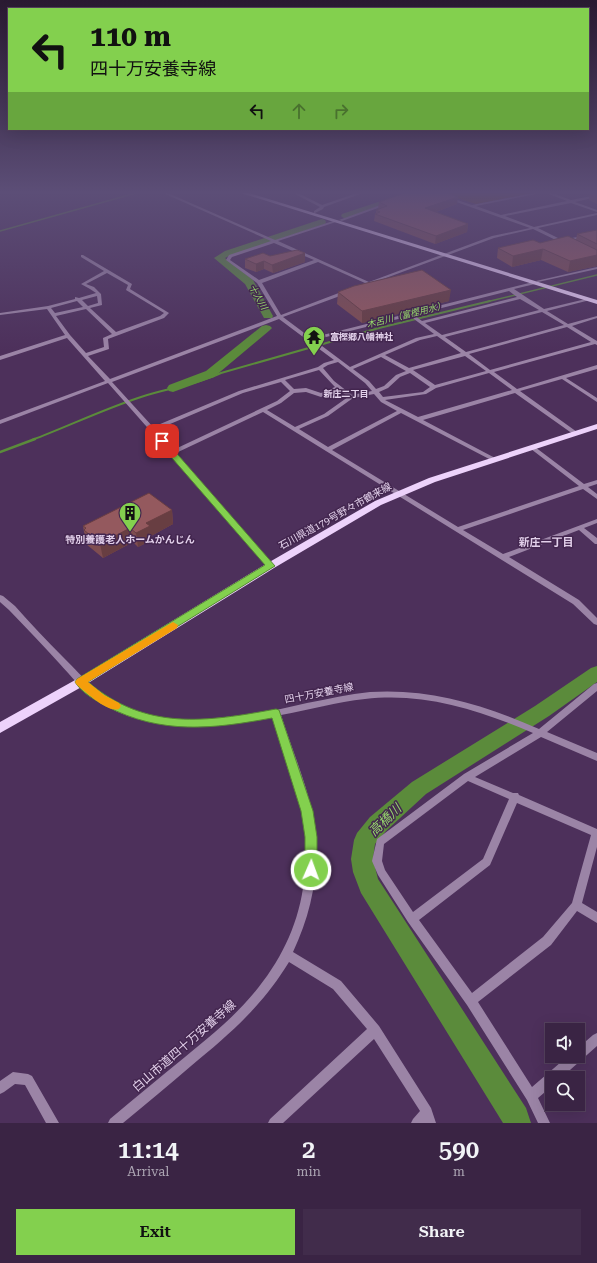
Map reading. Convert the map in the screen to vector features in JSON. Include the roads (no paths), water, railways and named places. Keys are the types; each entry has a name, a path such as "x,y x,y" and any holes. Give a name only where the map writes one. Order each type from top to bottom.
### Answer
{"main road":[{"path":"418,245 536,282 597,298"},
{"path":"551,286 597,302"},
{"name":"石川県道179号野々市鶴来線","path":"0,728 81,682 270,566 378,503 432,480 597,426"}],"street":[{"path":"258,245 230,256 228,260 259,282 280,317 337,361 350,369 366,382 381,399 495,460"},
{"path":"285,245 370,283"},
{"path":"362,286 470,245"},
{"path":"82,256 130,285 128,289 168,313 162,317 105,338 107,348 85,355"},
{"path":"259,282 319,260"},
{"path":"310,340 536,282 597,268"},
{"path":"54,315 100,304 99,294 92,288 83,284 107,271"},
{"path":"0,422 355,289"},
{"path":"510,289 596,342"},
{"path":"0,314 48,307 77,298 99,294"},
{"path":"418,320 518,295"},
{"path":"77,298 115,334"},
{"path":"350,369 418,339 544,311 588,299"},
{"path":"48,307 68,336 270,566"},
{"path":"410,314 575,433"},
{"path":"295,429 326,415 351,397 374,392 386,387 398,376 409,371 466,353 597,317"},
{"path":"0,358 68,336"},
{"path":"381,399 424,393 434,387 596,342"},
{"path":"380,355 434,387"},
{"path":"152,430 241,392 320,368 326,364 337,361"},
{"path":"419,419 597,367"},
{"path":"320,368 332,382 351,397"},
{"path":"562,377 595,397"},
{"path":"282,380 293,391"},
{"path":"171,453 279,402 293,391 306,390 321,395 338,387"},
{"path":"263,410 576,602 597,622"},
{"path":"327,450 402,411"},
{"path":"533,448 597,496"},
{"path":"458,529 597,482"},
{"path":"503,557 597,521"},
{"path":"580,528 597,542"},
{"name":"四十万安養寺線","path":"0,598 12,608 81,682 100,698 128,713 157,721 189,723 232,721 359,696 386,695 442,699 474,707 597,757"},
{"path":"544,1123 530,1096 471,1001 412,919 381,872 377,861 380,842 400,826 467,777 539,734 597,686"},
{"path":"588,692 597,696"},
{"name":"白山市道四十万安養寺線","path":"114,1123 239,1017 274,976 286,954 301,918 306,899 312,861 311,837 307,811 276,713"},
{"path":"467,777 515,796 596,833 576,905 547,941 471,1001"},
{"path":"412,919 487,862 515,796"},
{"path":"576,905 597,918"},
{"path":"286,954 337,985 375,1030 429,1118 416,1123"},
{"path":"274,1123 375,1030"},
{"path":"585,1050 597,1039"},
{"path":"530,1096 570,1063"},
{"path":"0,1088 13,1078 28,1080 52,1123"}],"waterway":[{"name":"十人川","path":"251,245 228,253 219,258 249,282 268,316"},
{"name":"木呂川（富樫用水）","path":"486,302 597,275"},
{"name":"木呂川（富樫用水）","path":"32,440 114,407 151,394 379,328 490,301"},
{"name":"十人川","path":"173,388 210,374 266,328"},
{"path":"0,452 35,439"},
{"name":"高橋川","path":"517,1123 516,1118 369,885 364,872 362,859 365,840 378,824 419,788 542,711 597,673"}],"place":[{"name":"富樫郷八幡神社","path":"314,356"},
{"name":"特別養護老人ホームかんじん","path":"130,532"}],"district":[{"name":"新庄二丁目","path":"346,394"},
{"name":"新庄一丁目","path":"546,542"}]}
